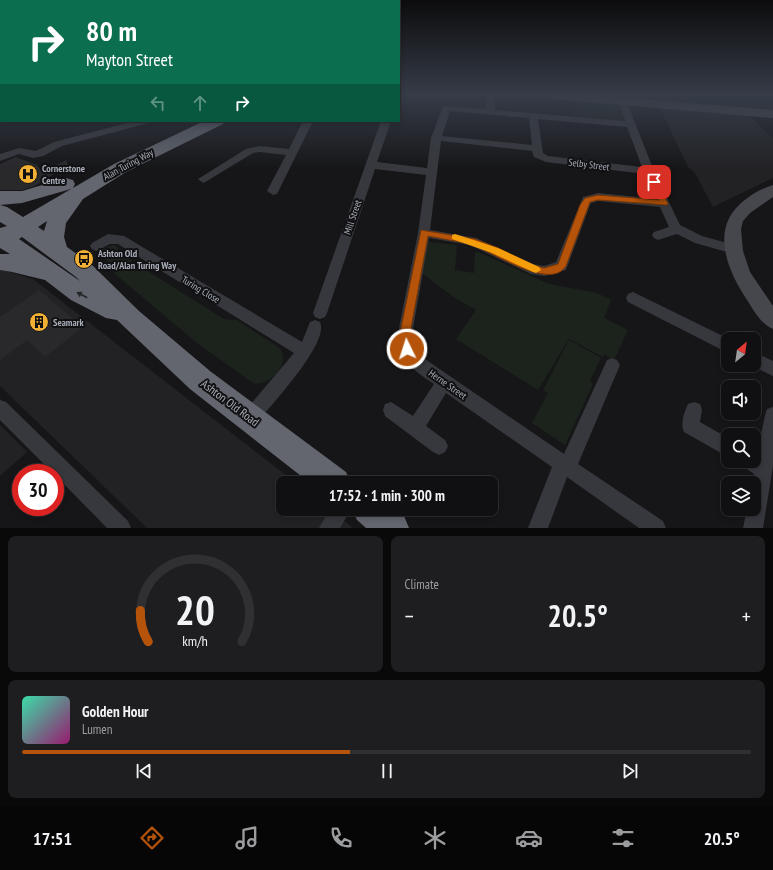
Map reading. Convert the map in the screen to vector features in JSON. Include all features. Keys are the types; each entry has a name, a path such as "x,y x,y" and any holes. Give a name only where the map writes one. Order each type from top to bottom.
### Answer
{"highway":[{"name":"Alan Turing Way","path":"5,227 66,184 140,145 193,122"},
{"name":"Alan Turing Way","path":"5,227 215,122"},
{"path":"5,227 102,172 145,151 161,148"},
{"path":"0,198 22,197 66,184"},
{"path":"58,252 54,236 57,220 69,204 88,186"},
{"name":"Ashton Old Road","path":"5,227 58,252 84,271 130,318 200,380 326,476"},
{"name":"Ashton Old Road","path":"5,227 55,276 79,293 130,318"},
{"path":"0,262 22,266 55,276"},
{"path":"377,516 392,528"}],"street":[{"name":"Herne Street","path":"442,120 436,138 433,172 424,233 406,328 405,341 409,355 444,382 656,528"},
{"path":"436,138 536,148 533,120"},
{"path":"584,120 631,124"},
{"path":"630,120 649,171 674,228 699,240 734,249"},
{"path":"0,158 20,151 33,155 39,154 58,144 142,122"},
{"path":"273,191 308,122"},
{"name":"Mill Street","path":"305,352 311,340 386,122"},
{"name":"Selby Street","path":"536,148 538,154 546,159 649,171"},
{"path":"203,179 250,151 260,149 292,153"},
{"path":"371,165 433,172"},
{"path":"773,190 762,196 742,211 732,227 734,249 739,268 747,285 773,320"},
{"path":"424,233 472,241 531,269 544,271 561,266 587,200 598,197 664,204"},
{"path":"658,235 668,233 674,230 674,228"},
{"name":"Turing Close","path":"96,246 108,239 120,240 305,352"},
{"path":"633,298 721,342"},
{"path":"250,418 305,352"},
{"path":"761,363 773,369"},
{"path":"538,528 565,465 612,365"},
{"path":"415,428 444,382"},
{"path":"0,408 121,528"},
{"path":"391,410 438,446"},
{"path":"694,410 690,426 721,444"},
{"path":"761,452 773,415"},
{"path":"753,528 757,468"},
{"path":"329,528 337,516"}],"shaded area":[{"path":"666,120 753,120 773,138 773,178 713,207 695,173 688,167"},
{"path":"428,242 457,245 455,270 474,273 475,253 478,252 549,284 597,293 611,300 604,318 628,330 614,360 604,354 603,357 569,339 538,390 456,339 476,310 452,296 422,273"},
{"path":"112,245 117,246 119,253 122,255 224,319 237,320 278,347 282,353 283,359 278,372 267,381 253,383 197,343 115,274 106,259 97,253"},
{"path":"0,269 33,279 287,476 276,476 276,516 338,516 353,528 147,528 0,386"},
{"path":"569,340 601,358 590,381 593,384 565,445 532,423 548,393 543,390"},
{"path":"0,425 27,452 0,476"}],"building":[{"name":"Cornerstone Centre","path":"16,157 37,165 42,172 66,160 68,165 35,186 22,190 0,190 0,164"},
{"name":"Seamark","path":"39,290 83,327 45,357 27,340 0,360 0,317"}],"slow traffic":[{"path":"455,237 472,241 536,270"}],"place":[{"name":"Cornerstone Centre","path":"28,174"},
{"name":"Ashton Old Road/Alan Turing Way","path":"84,259"},
{"name":"Seamark","path":"39,322"}],"route":[{"path":"407,349 405,341 406,328 424,233 472,241 531,269 544,271 554,269 561,266 587,200 598,197 664,204 654,182"}]}
